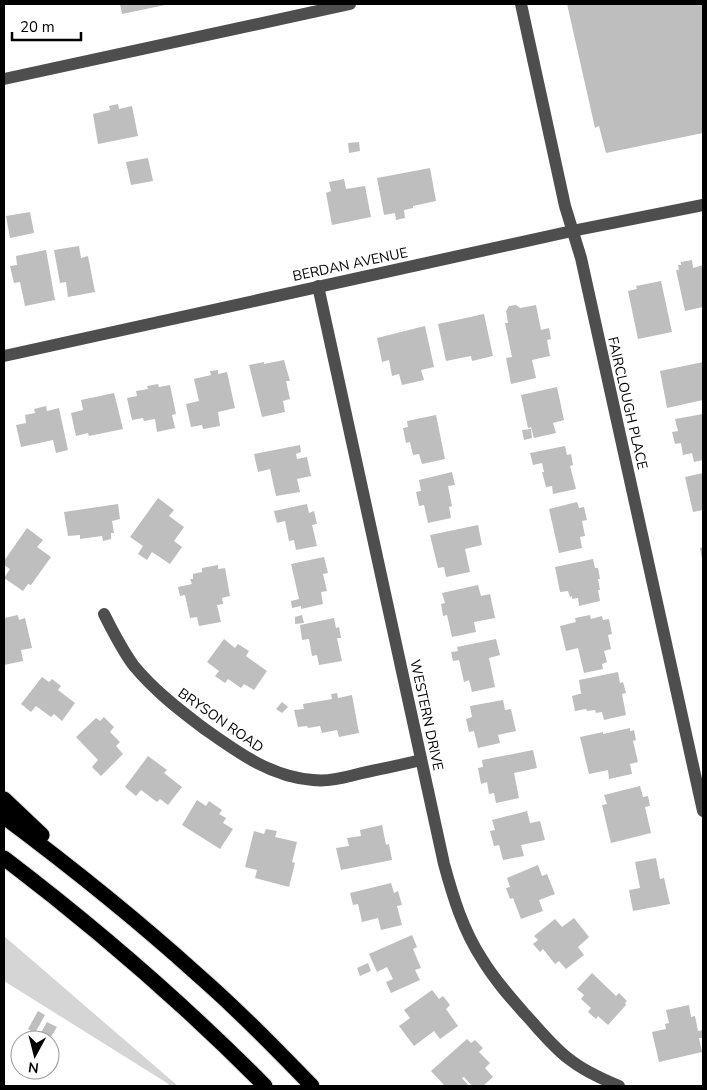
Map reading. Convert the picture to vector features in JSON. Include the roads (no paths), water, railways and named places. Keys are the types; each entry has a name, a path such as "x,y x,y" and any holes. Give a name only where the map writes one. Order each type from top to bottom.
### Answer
{"highway":[{"path":"4,799 135,920 199,976 312,1086"},
{"path":"4,817 69,866 135,920"},
{"path":"4,858 83,921 175,1000 265,1086"}],"street":[{"path":"4,79 350,4"},
{"name":"FAIRCLOUGH PLACE","path":"521,4 565,206 581,258 703,811"},
{"name":"BERDAN AVENUE","path":"4,356 572,230 703,205"},
{"name":"WESTERN DRIVE","path":"318,286 453,899 466,930 482,959 504,989 549,1041 571,1060 598,1077 619,1086"},
{"name":"BRYSON ROAD","path":"104,614 117,640 133,664 152,686 173,705 228,746 272,771 293,778 314,781 338,778 421,760"}]}
